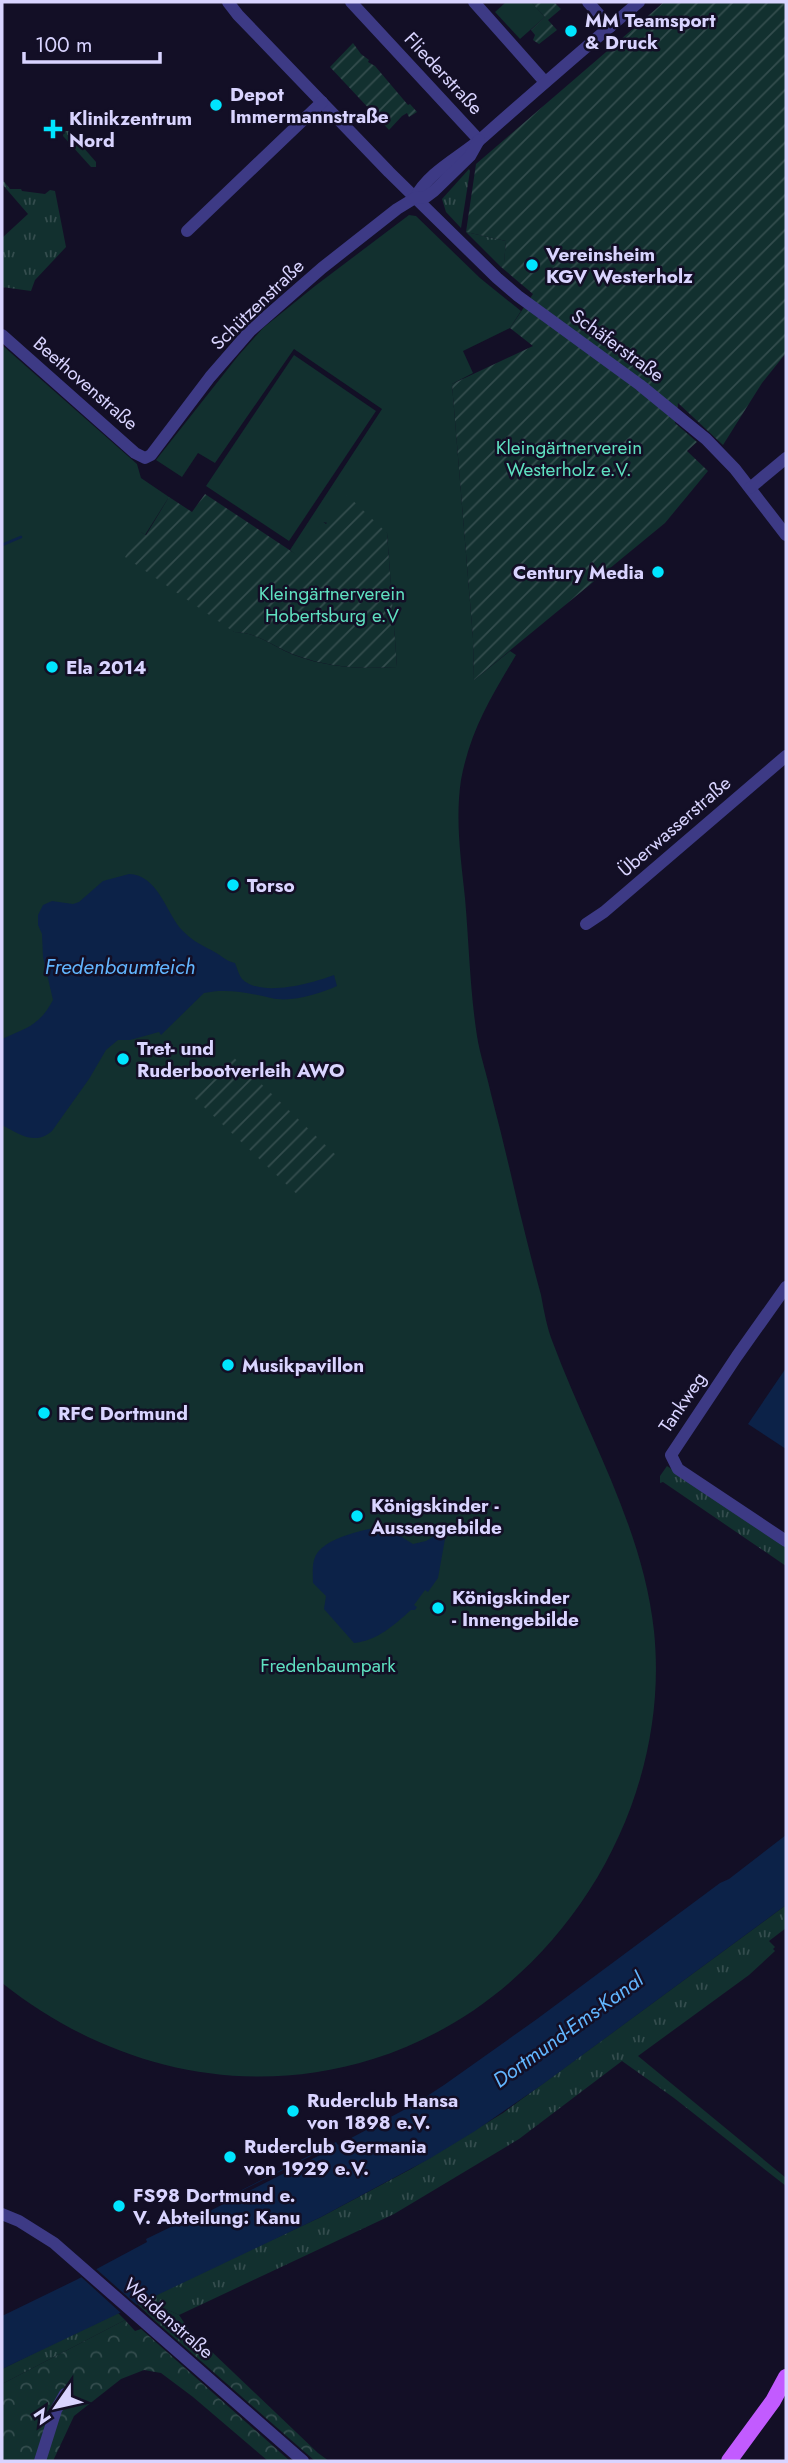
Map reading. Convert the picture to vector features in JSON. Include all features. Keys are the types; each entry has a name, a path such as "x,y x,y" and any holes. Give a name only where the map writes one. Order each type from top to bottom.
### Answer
{"main road":[{"path":"729,2461 773,2401 786,2377"}],"street":[{"path":"220,2 238,15"},
{"path":"228,2 238,15"},
{"name":"Fliederstraße","path":"351,2 479,140"},
{"path":"474,2 545,82"},
{"path":"588,2 610,27"},
{"name":"Schützenstraße","path":"145,458 157,447 210,377 250,331 322,268 397,209 434,191 470,156 479,140 639,2"},
{"name":"Schäferstraße","path":"238,15 478,261 518,296 640,385 706,439 750,488 786,535"},
{"path":"187,231 322,102"},
{"name":"Beethovenstraße","path":"2,335 135,453 145,458"},
{"path":"750,488 786,457"},
{"name":"Überwasserstraße","path":"586,924 604,912 786,755"},
{"name":"Tankweg","path":"786,1287 671,1455 678,1469 786,1541"},
{"name":"Weidenstraße","path":"2,2214 37,2232 70,2257 303,2461"},
{"path":"40,2461 56,2410 65,2394"}],"green space":[{"path":"506,2 531,2 545,17 520,39 495,12"},
{"path":"531,2 554,2 561,9 548,20 557,30 539,44 533,40 535,35 531,30 545,17"},
{"name":"Kleingärtnerverein Westerholz e.V.","path":"664,2 786,2 786,353 762,383 723,445 678,403 675,423 697,442 687,451 708,471 665,523 474,680 473,638 452,384 533,346 510,328 533,294 501,267 504,263 506,241 466,232 476,164"},
{"path":"353,43 417,112 409,117 407,113 402,116 389,130 330,67"},
{"path":"64,131 69,131 96,162 96,167 91,167 63,136"},
{"path":"469,169 461,228 446,212 442,199"},
{"path":"2,179 10,189 45,194 50,190 55,191 66,247 35,280 31,291 2,287 2,238 28,214 2,184"},
{"name":"Fredenbaumpark","path":"409,215 416,216 480,278 521,311 510,328 463,351 473,373 452,384 473,638 474,680 510,651 516,655 476,730 461,780 459,839 473,1002 480,1050 549,1331 626,1519 648,1593 654,1631 655,1700 643,1768 620,1833 587,1893 545,1948 495,1995 437,2032 373,2059 324,2071 275,2076 226,2075 178,2068 131,2055 86,2036 43,2012 2,1983 2,345 137,464 141,478 169,497 145,535 141,532 234,632 258,637 294,655 320,663 357,668 397,667 387,533 322,522 297,556 290,550 382,409 294,349 215,463 198,453 182,477 156,460 263,328"},
{"path":"466,232 506,241 504,264 501,267"},
{"path":"294,355 376,411 289,541 206,486"},
{"name":"Kleingärtnerverein Hobertsburg e.V","path":"205,494 297,555 322,521 326,524 347,495 387,533 397,667 358,668 321,663 295,655 250,634 234,632 125,557 140,532 146,535 169,497 192,512"},
{"path":"230,1054 339,1158 301,1198 191,1095"},
{"path":"667,1466 786,1547 786,1566 663,1482 660,1483 660,1476"},
{"path":"786,1905 786,1928 769,1941 775,1951 749,1975 638,2056 786,2178 786,2186 622,2061 519,2139 394,2214 179,2315 164,2308 154,2320 136,2303 321,2217 411,2169 503,2113"},
{"path":"164,2308 179,2315 189,2330 329,2461 315,2461 154,2320"},
{"path":"117,2312 125,2320 2,2384 2,2369"},
{"path":"125,2320 135,2331 141,2329 290,2461 268,2461 161,2373 144,2370 121,2379 74,2416 53,2461 2,2461 2,2384"}],"water":[{"name":"Fredenbaumteich","path":"129,874 147,880 180,928 191,938 235,963 242,979 251,985 261,988 287,987 334,975 337,986 296,999 229,991 204,993 161,1035 159,1032 130,1040 118,1040 106,1050 52,1131 39,1138 21,1135 2,1125 2,1039 38,1021 53,1000 43,957 38,915 43,905 52,901 73,904 79,902 103,881"},
{"path":"786,1368 786,1449 748,1424"},
{"path":"392,1524 400,1536 413,1544 436,1535 445,1539 438,1578 414,1605 417,1607 415,1610 411,1610 378,1636 354,1643 324,1609 326,1596 313,1583 314,1560 318,1552 336,1539"},
{"name":"Dortmund-Ems-Kanal","path":"786,1835 786,1905 475,2131 321,2217 2,2369 2,2316 76,2280 147,2242 146,2239 177,2224 179,2227 235,2198 234,2194 336,2142 338,2145 415,2104 537,2019"}],"pier":[{"path":"333,2145 328,2151 245,2193 243,2190"},
{"path":"94,2267 138,2306 122,2314 79,2275"}],"waterway":[{"path":"2,545 21,537"}],"place":[{"name":"MM Teamsport & Druck","path":"571,31"},
{"name":"Depot Immermannstraße","path":"216,105"},
{"name":"Klinikzentrum Nord","path":"53,129"},
{"name":"Vereinsheim KGV Westerholz","path":"532,265"},
{"name":"Century Media","path":"658,572"},
{"name":"Ela 2014","path":"52,667"},
{"name":"Torso","path":"233,885"},
{"name":"Tret- und Ruderbootverleih AWO","path":"123,1059"},
{"name":"Musikpavillon","path":"228,1365"},
{"name":"RFC Dortmund","path":"44,1413"},
{"name":"Königskinder - Aussengebilde","path":"357,1516"},
{"name":"Königskinder - Innengebilde","path":"438,1608"},
{"name":"Ruderclub Hansa von 1898 e.V.","path":"293,2111"},
{"name":"Ruderclub Germania von 1929 e.V.","path":"230,2157"},
{"name":"FS98 Dortmund e. V. Abteilung: Kanu","path":"119,2206"}]}
